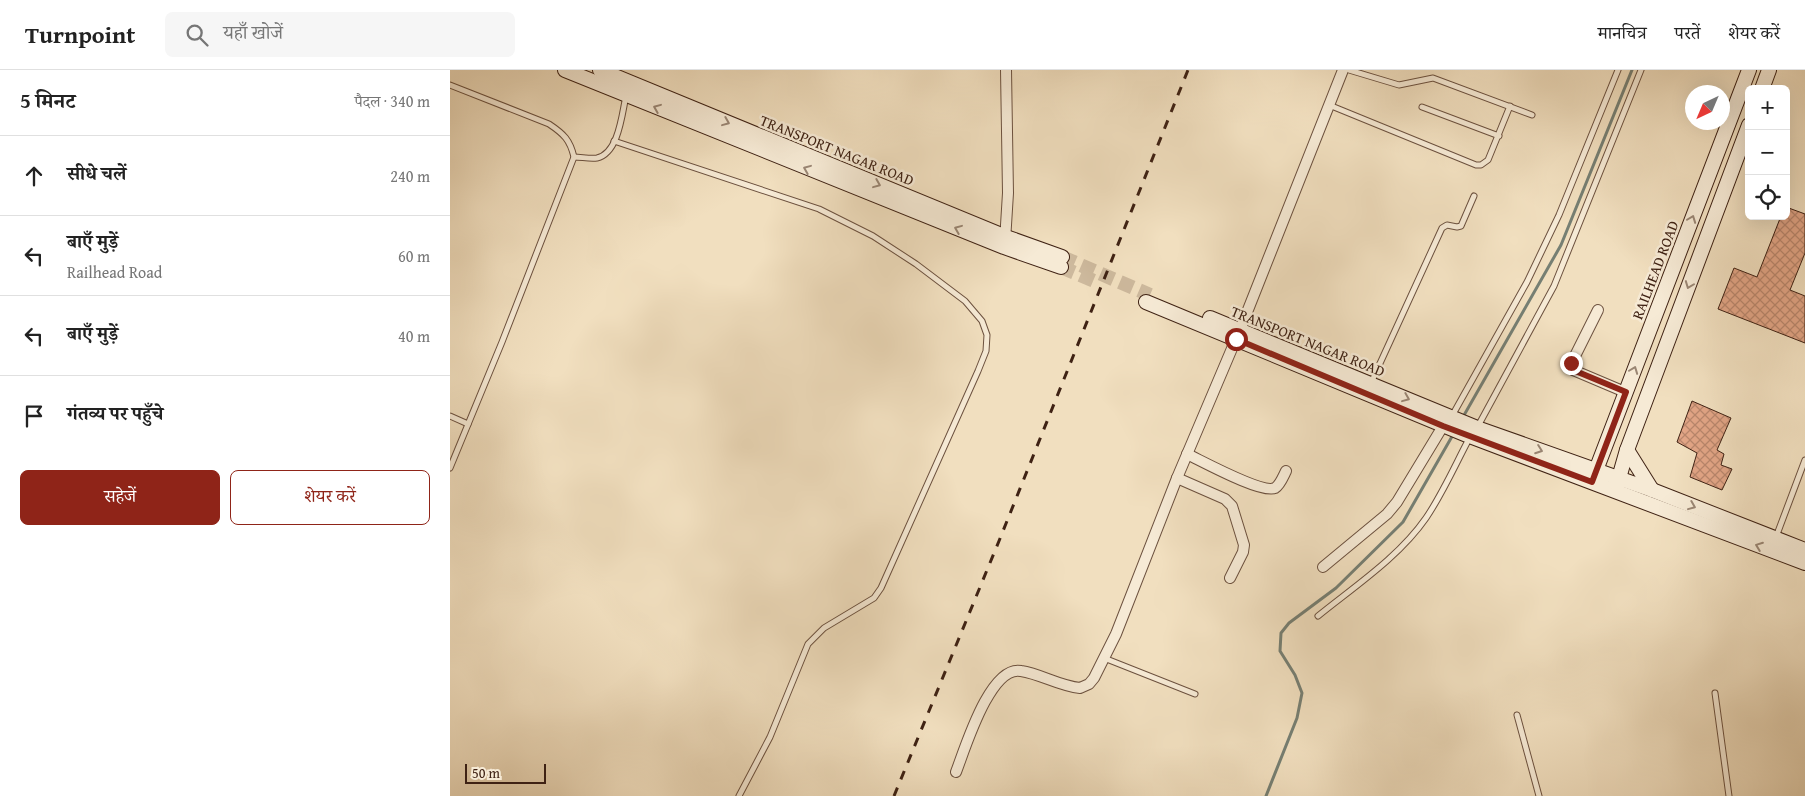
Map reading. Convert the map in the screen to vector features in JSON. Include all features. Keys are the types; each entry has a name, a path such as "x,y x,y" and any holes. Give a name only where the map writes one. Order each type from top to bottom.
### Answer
{"main road":[{"name":"TRANSPORT NAGAR ROAD","path":"565,70 1005,242 1061,262"},
{"name":"TRANSPORT NAGAR ROAD","path":"600,70 1005,242"},
{"name":"RAILHEAD ROAD","path":"1593,476 1749,70"},
{"path":"1763,85 1769,70"},
{"path":"1617,485 1627,450 1747,130"},
{"name":"TRANSPORT NAGAR ROAD","path":"1148,299 1371,384 1450,422"},
{"path":"1238,334 1472,431 1617,485 1805,564"},
{"path":"1472,431 1574,463 1593,476"},
{"path":"1574,463 1605,446"},
{"path":"1627,450 1652,490"},
{"path":"1617,485 1652,490 1805,550"}],"street":[{"path":"1005,242 1008,193 1006,70"},
{"path":"956,772 990,691 1003,677 1015,670 1021,670 1080,688 1089,684 1104,658 1116,634 1177,478 1238,334 1343,70"},
{"path":"1598,310 1570,366 1626,392"},
{"path":"1323,567 1387,514 1450,422"},
{"path":"1187,454 1250,484 1265,488 1273,489 1277,487 1286,472"},
{"path":"1177,478 1225,499 1232,506 1244,545 1241,557 1230,578"}],"lane":[{"path":"1349,70 1399,84 1433,78 1532,115"},
{"path":"1450,422 1527,282 1551,232 1618,70"},
{"path":"1318,616 1392,555 1426,517 1554,286 1642,70"},
{"path":"450,85 549,124 564,134 570,143 574,157 468,424 452,456 450,468"},
{"path":"574,157 596,158 609,150 614,141 626,95"},
{"path":"1330,105 1476,165 1481,165 1488,160 1510,106"},
{"path":"1422,107 1499,136"},
{"path":"614,141 744,183 837,217 916,264 965,302 982,321 987,335 986,351 880,588 874,598 824,628 808,644 770,737 739,796"},
{"path":"1371,384 1442,228 1447,225 1461,226 1474,196"},
{"path":"450,416 468,424"},
{"path":"1775,539 1805,460"},
{"path":"1104,658 1195,694"},
{"path":"1715,692 1729,796"},
{"path":"1517,715 1539,796"}],"building":[{"path":"1790,208 1805,214 1805,253 1790,290 1805,296 1805,343 1718,309 1734,268 1757,277 1779,220 1790,220"},
{"path":"1692,401 1731,418 1717,450 1724,454 1721,465 1732,469 1722,490 1690,477 1697,453 1677,442"}],"waterway":[{"path":"1463,417 1561,245 1632,70"},
{"path":"1266,796 1297,718 1302,693 1295,675 1280,651 1281,633 1289,623 1336,588 1403,522 1454,433"}],"tunnel":[{"path":"1062,257 1150,295"},
{"path":"1061,267 1099,283"}],"railway":[{"path":"894,796 999,541 1188,70"}],"route":[{"path":"1236,339 1443,426 1592,482 1626,392 1573,370 1570,366 1571,363"}]}
